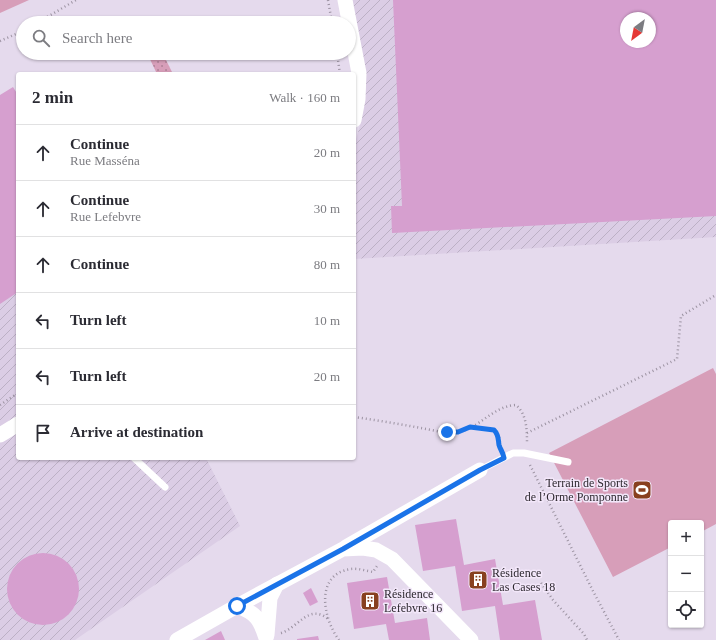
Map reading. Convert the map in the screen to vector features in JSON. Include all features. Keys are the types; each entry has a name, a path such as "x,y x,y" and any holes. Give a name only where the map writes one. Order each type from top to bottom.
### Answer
{"street":[{"path":"345,0 348,16"},
{"path":"356,57 359,73 356,110"},
{"path":"0,435 16,425"},
{"path":"177,640 343,549 480,470"},
{"path":"343,549 363,548 376,550 392,559 471,640"},
{"path":"266,639 270,598 277,584"},
{"path":"237,606 250,611 261,623 266,639"}],"lane":[{"path":"480,470 513,453 524,453 568,462"},
{"path":"136,460 165,487"}],"path":[{"path":"49,16 76,0"},
{"path":"328,0 331,16"},
{"path":"0,41 16,34"},
{"path":"338,60 340,72"},
{"path":"527,433 677,359 681,316 716,294"},
{"path":"0,405 16,394"},
{"path":"356,417 447,432 458,432 470,427 497,410 516,405 524,417 527,433 526,448 524,453 619,640"},
{"path":"470,427 494,430 499,437 499,445 503,451 504,458"},
{"path":"339,640 328,620 324,600 326,589 331,580 340,572 352,569 373,572 384,554"},
{"path":"541,583 553,600 584,634 587,640"},
{"path":"266,639 290,630 307,616 314,614 323,615 328,620"}],"shaded area":[{"path":"0,0 29,0 0,13"},
{"path":"349,0 716,0 716,237 356,259 356,139 361,122 355,60 356,16 351,16"},
{"path":"150,60 166,60 172,72 156,72"},
{"path":"16,230 16,460 207,460 240,526 75,640 0,640 0,242"},
{"name":"Terrain de Sports de l’Orme Pomponne","path":"713,368 716,374 716,524 704,530 704,520 668,520 668,549 613,577 549,453"}],"building":[{"path":"393,0 716,0 716,216 392,233 391,206 402,206"},
{"path":"13,87 16,92 16,293 0,304 0,95"},
{"name":"Résidence Las Cases 18","path":"456,519 464,565 495,559 503,605 535,600 542,640 500,640 495,606 462,611 455,566 423,571 415,525"},
{"path":"43,553 63,559 73,569 79,589 73,609 63,619 43,625 23,619 13,609 7,589 13,569 23,559"},
{"name":"Résidence Lefebvre 16","path":"387,577 395,623 427,618 430,640 389,640 386,624 354,629 347,583"},
{"path":"311,588 318,602 310,606 303,593"},
{"path":"221,631 225,640 205,640"},
{"path":"318,636 319,640 297,640 297,639"}],"place":[{"name":"Terrain de Sports de l’Orme Pomponne","path":"642,490"},
{"name":"Résidence Las Cases 18","path":"478,580"},
{"name":"Résidence Lefebvre 16","path":"370,601"}],"route":[{"path":"237,606 343,549 480,470 504,458 503,451 499,445 499,437 494,430 470,427 458,432 447,432"}]}
